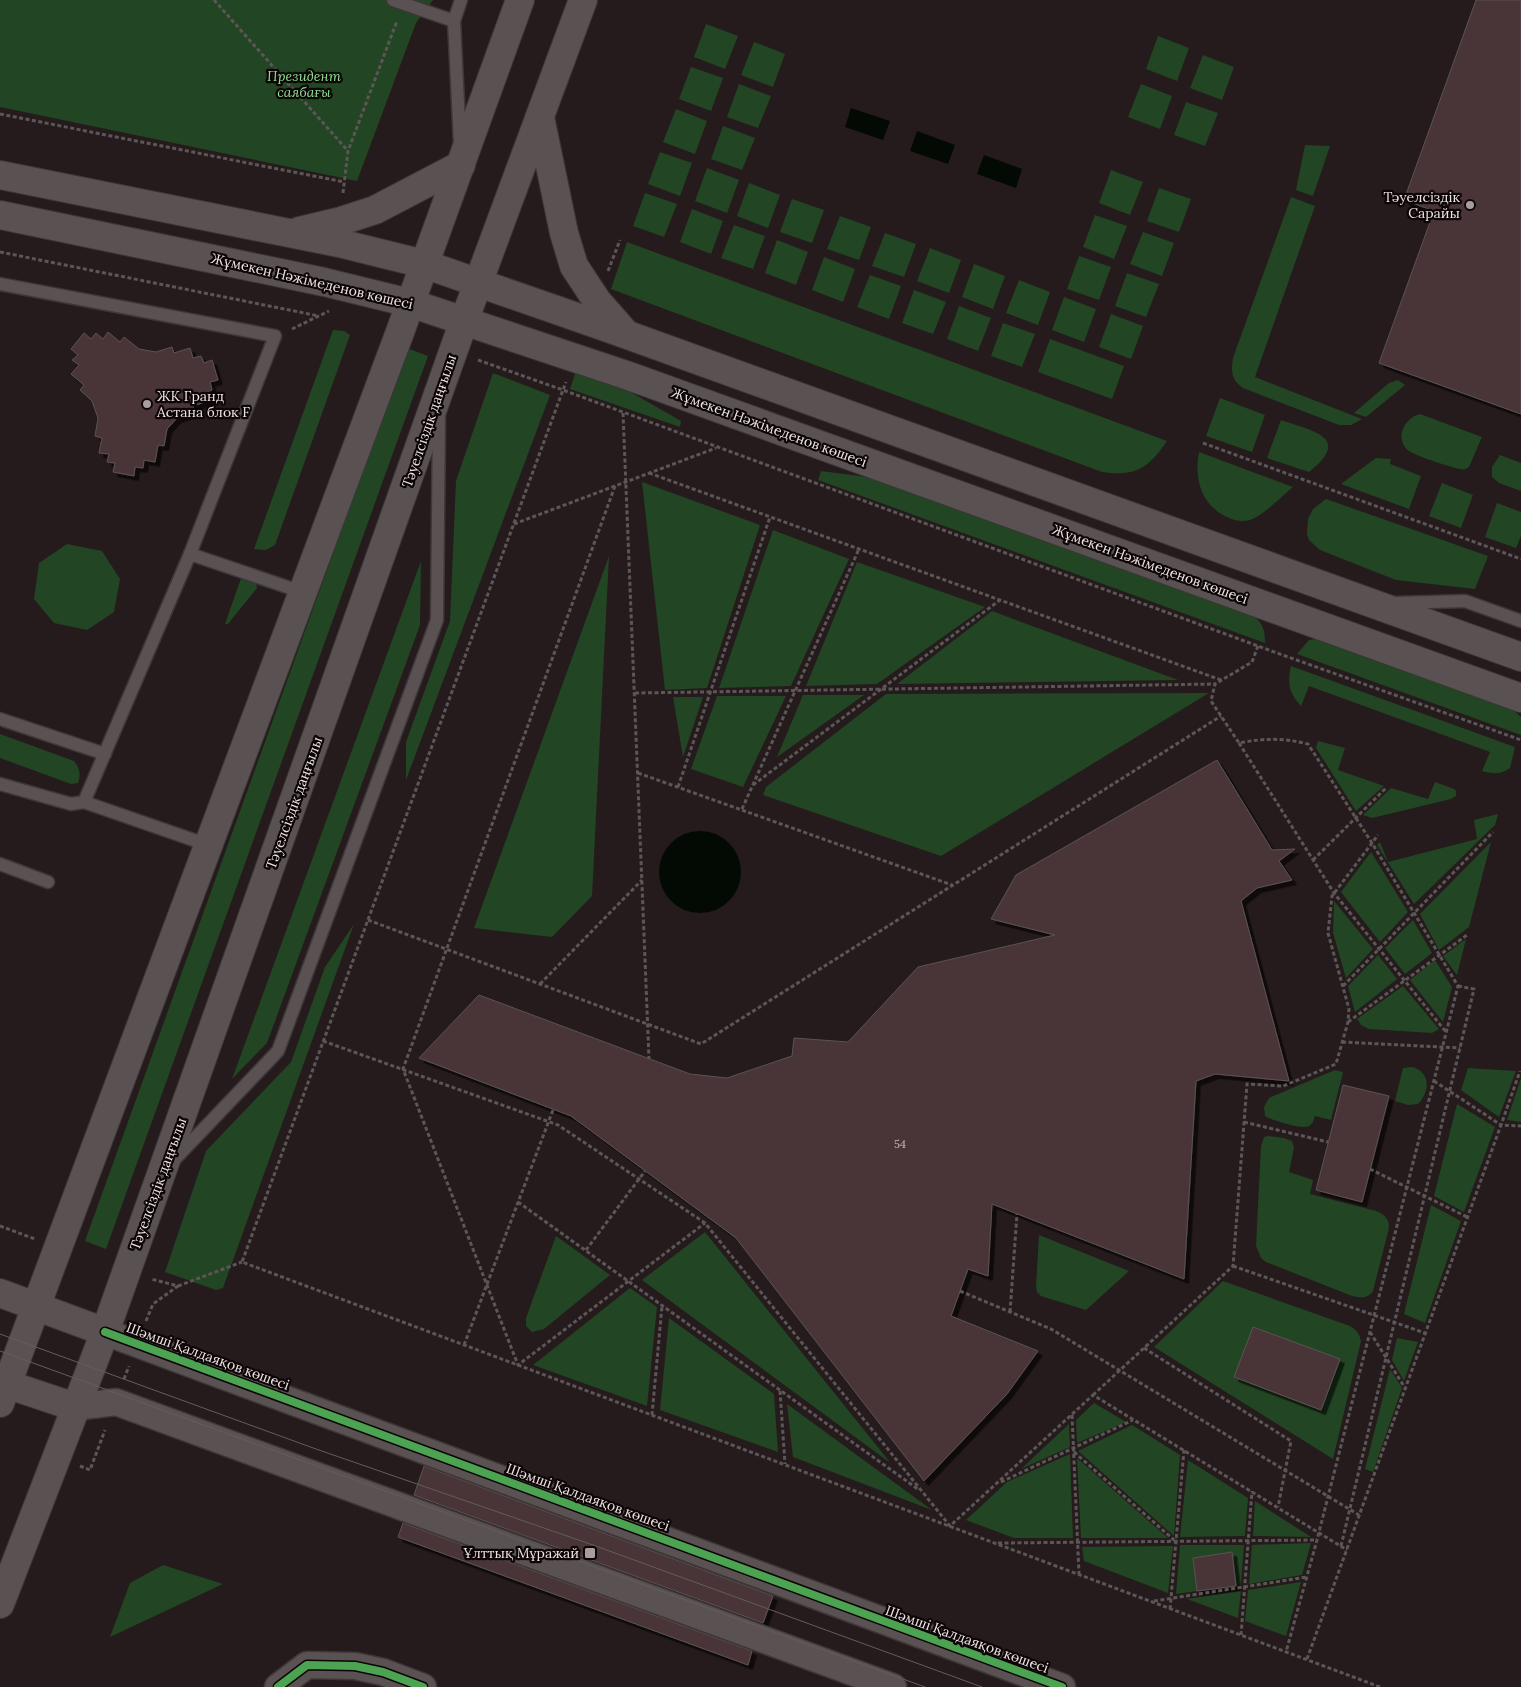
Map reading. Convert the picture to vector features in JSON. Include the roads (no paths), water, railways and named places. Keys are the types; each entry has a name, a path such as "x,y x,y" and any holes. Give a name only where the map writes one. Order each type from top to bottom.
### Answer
{"main road":[{"path":"75,1407 2,1390 37,1307 461,165 520,0"},
{"name":"Тәуелсіздік даңғылы","path":"0,1604 105,1332 464,321 583,0"},
{"path":"540,117 564,233 574,266 597,301 627,335"},
{"path":"290,234 341,222 375,210 461,165"},
{"path":"0,175 290,234 424,264 627,335 1521,657"},
{"name":"Жұмекен Нәжімеденов көшесі","path":"0,215 324,282 410,302 621,373 1521,698"},
{"name":"Шәмші Қалдаяқов көшесі","path":"0,1293 105,1332"}],"street":[{"name":"Шәмші Қалдаяқов көшесі","path":"105,1332 1062,1687"},
{"path":"75,1407 116,1402 893,1687"},
{"path":"278,1687 307,1665 355,1666 383,1672 423,1687"}],"lane":[{"path":"393,0 454,21"},
{"path":"461,0 454,21 461,165"},
{"path":"0,284 275,336 190,554 84,802"},
{"path":"162,1172 278,1051 437,620 439,395"},
{"path":"190,554 302,592"},
{"path":"1374,604 1465,601 1521,621"},
{"path":"0,719 105,754"},
{"path":"0,784 71,804 84,802 208,845"},
{"path":"0,864 48,882"}],"tram line":[{"path":"0,1334 316,1449 593,1545 982,1687"},
{"path":"0,1351 925,1687"}],"place":[{"name":"Тәуелсіздік Сарайы","path":"1470,205"},
{"name":"ЖК Гранд Астана блок F","path":"147,404"},
{"name":"Ұлттық Мұражай","path":"590,1553"}],"park label":[{"name":"Президент саябағы","path":"304,84"}]}
